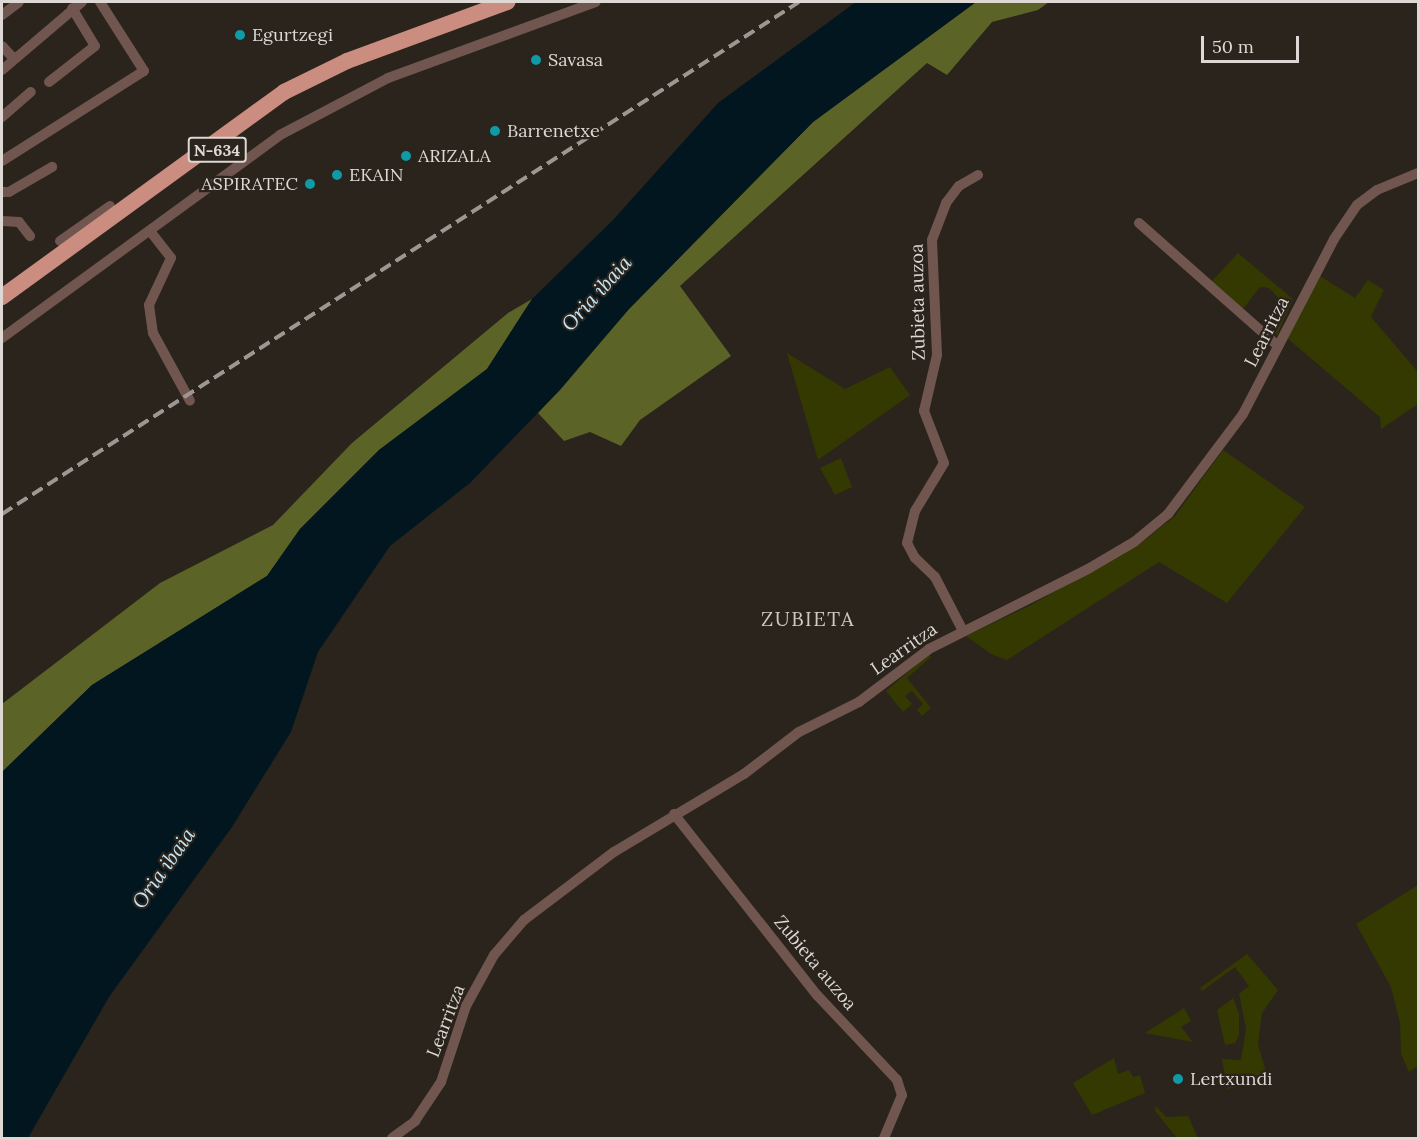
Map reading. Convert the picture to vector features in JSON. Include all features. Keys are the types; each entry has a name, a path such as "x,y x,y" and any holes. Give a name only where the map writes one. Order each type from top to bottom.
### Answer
{"highway":[{"name":"N-634","path":"2,297 284,92 347,61 507,2"},
{"name":"N-634","path":"2,303 288,100 448,24"}],"street":[{"path":"2,15 19,2"},
{"path":"2,70 67,7 82,2"},
{"path":"2,161 36,136 56,128 144,71 100,2"},
{"path":"2,338 280,135 353,94 439,57 596,2"},
{"path":"49,82 95,46 67,7"},
{"path":"2,46 13,58"},
{"path":"2,117 31,92"},
{"path":"2,192 9,192 52,166"},
{"name":"Learritza","path":"392,1138 414,1121 441,1082 466,1006 494,955 524,920 614,852 744,774 799,732 859,702 962,629 1088,569 1134,542 1168,514 1243,414 1334,239 1357,205 1377,190 1419,173"},
{"name":"Zubieta auzoa","path":"962,629 935,577 915,558 907,543 915,511 944,463 924,411 937,355 932,240 946,203 959,186 978,175"},
{"path":"60,241 110,206"},
{"path":"2,221 19,222 30,236"},
{"path":"1139,223 1278,346"},
{"path":"150,231 171,258 149,305 153,333 190,401"},
{"name":"Zubieta auzoa","path":"674,814 817,995 897,1080 902,1095 884,1138"}],"green space":[{"path":"976,2 1049,2 1038,10 992,22 947,75 927,63 680,286 731,356 640,420 621,446 590,432 564,441 538,413 629,309 813,122"},
{"path":"1238,253 1293,299 1277,335 1268,327 1282,302 1269,288 1260,287 1243,309 1212,281"},
{"path":"1320,276 1355,298 1368,280 1384,290 1371,317 1418,372 1418,404 1381,429 1380,417 1287,338"},
{"path":"532,299 487,369 379,450 300,529 267,576 92,685 2,772 2,704 160,583 273,525 352,443 508,313"},
{"path":"787,353 845,389 890,367 910,395 818,460"},
{"path":"1223,450 1305,507 1227,603 1159,562 1007,660 991,654 966,636 1031,605 1145,540 1175,516"},
{"path":"841,458 852,487 835,495 820,468"},
{"path":"929,654 931,657 907,678 931,708 922,716 917,710 923,704 912,691 905,696 912,704 903,712 886,691"},
{"path":"1418,885 1418,1066 1409,1072 1401,1054 1400,1023 1391,987 1356,924"},
{"path":"1247,954 1278,990 1262,1013 1258,1044 1266,1072 1251,1084 1227,1089 1222,1059 1241,1060 1246,1029 1239,994 1249,986 1235,967 1202,991 1200,988"},
{"path":"1233,998 1239,1013 1239,1035 1235,1043 1225,1045 1217,1010"},
{"path":"1184,1008 1191,1021 1181,1027 1193,1042 1145,1033"},
{"path":"1114,1058 1118,1074 1129,1070 1133,1077 1140,1075 1145,1093 1092,1115 1073,1083"},
{"path":"1156,1106 1166,1117 1188,1116 1198,1138 1177,1138 1155,1111"}],"water":[{"name":"Oria ibaia","path":"856,2 976,2 813,122 629,309 560,390 470,483 390,546 318,652 291,732 232,827 109,997 28,1138 2,1138 2,772 92,685 267,576 300,529 379,450 487,369 532,299 613,220 718,103"}],"railway":[{"path":"2,514 799,2"}],"place":[{"name":"Egurtzegi","path":"240,35"},
{"name":"Savasa","path":"536,60"},
{"name":"Barrenetxe","path":"495,131"},
{"name":"ARIZALA","path":"406,156"},
{"name":"EKAIN","path":"337,175"},
{"name":"ASPIRATEC","path":"310,184"},
{"name":"Lertxundi","path":"1178,1079"}],"district":[{"name":"ZUBIETA","path":"808,618"}]}
